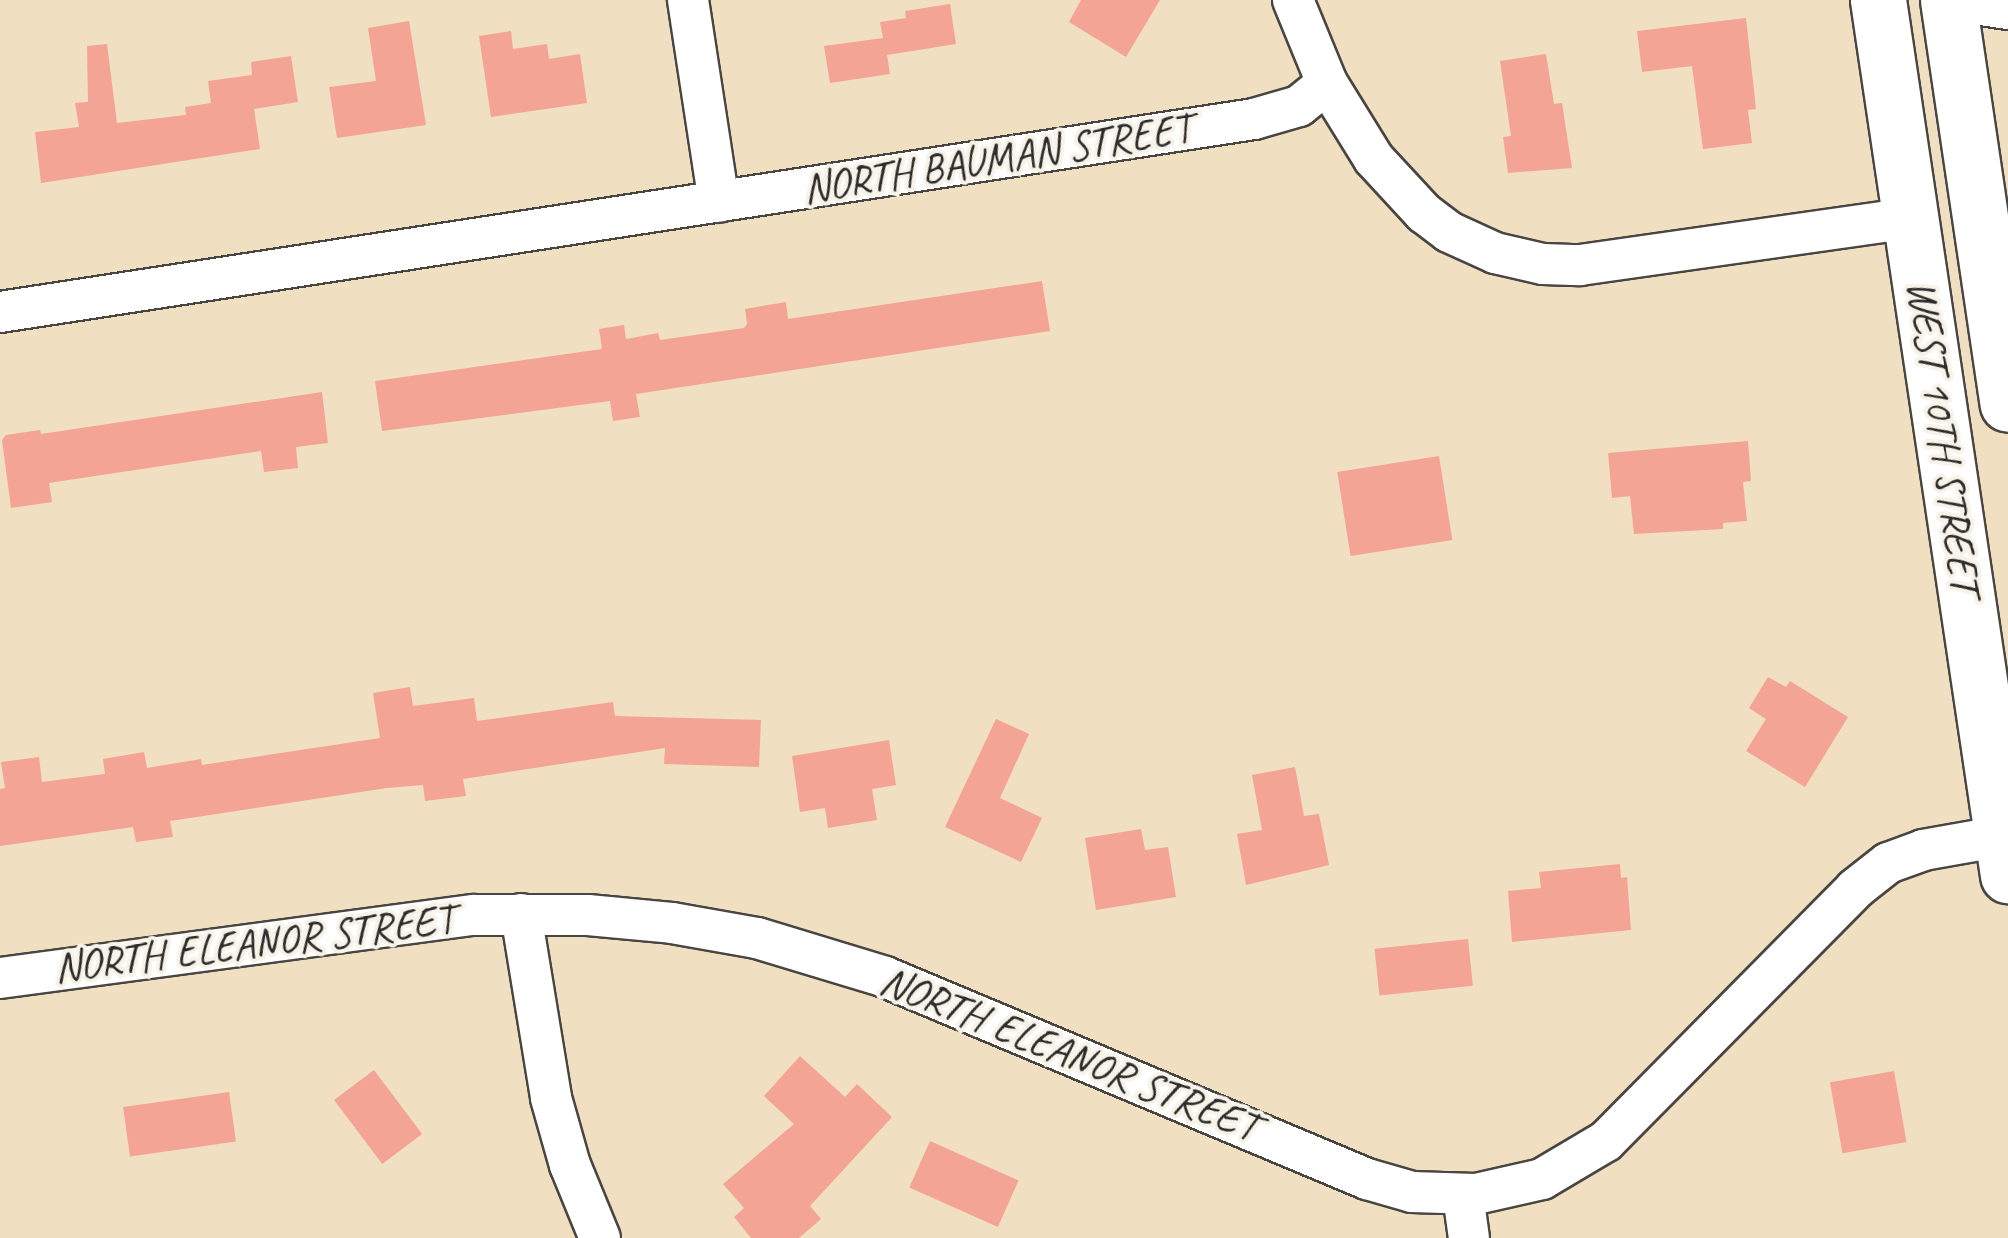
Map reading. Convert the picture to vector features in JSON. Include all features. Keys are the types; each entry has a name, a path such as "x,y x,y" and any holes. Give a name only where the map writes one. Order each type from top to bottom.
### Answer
{"main road":[{"name":"WEST 10TH STREET","path":"1878,0 2006,848"},
{"name":"WEST 10TH STREET","path":"1948,0 2008,404"}],"street":[{"path":"688,0 719,202"},
{"path":"1293,0 1327,83 1358,138 1424,213 1449,232 1513,258 1580,265 1910,218"},
{"path":"1948,0 2008,9"},
{"name":"NORTH BAUMAN STREET","path":"0,312 1270,116 1299,106 1327,83"},
{"name":"NORTH ELEANOR STREET","path":"0,978 425,920 522,914 588,915 706,928 853,966 1367,1179 1412,1192 1462,1194 1508,1189 1542,1179 1606,1142 1855,889 1888,863 1923,850 2006,848"},
{"path":"522,914 551,1098 570,1165 600,1238"},
{"path":"1462,1194 1469,1238"}],"building":[{"path":"1081,0 1160,0 1126,57 1069,22"},
{"path":"950,4 956,44 887,55 890,74 830,83 824,46 883,38 880,22 906,18 905,11"},
{"path":"1746,18 1756,109 1748,110 1752,143 1703,149 1692,66 1642,72 1637,31"},
{"path":"409,21 426,125 337,138 329,87 376,81 368,28"},
{"path":"511,31 513,49 547,44 549,59 580,54 587,103 491,117 479,36"},
{"path":"107,44 117,123 186,115 185,107 211,103 208,81 252,75 251,62 291,56 298,102 254,109 260,149 41,183 35,132 79,127 75,103 88,102 87,46"},
{"path":"1546,54 1554,104 1562,103 1572,168 1508,173 1503,137 1511,136 1500,61"},
{"path":"1042,281 1050,331 636,394 640,417 613,421 610,401 382,431 375,381 602,349 599,329 624,325 626,339 658,333 660,340 744,328 745,309 786,302 788,319"},
{"path":"322,392 328,443 296,447 298,468 264,472 261,451 49,483 52,502 11,508 2,440 6,435 40,430 41,434"},
{"path":"1748,441 1751,481 1743,482 1747,521 1723,523 1723,529 1634,534 1630,496 1612,498 1608,453"},
{"path":"1439,456 1452,540 1351,556 1337,472"},
{"path":"1768,677 1786,687 1790,681 1848,717 1805,787 1746,751 1766,719 1749,708"},
{"path":"410,687 413,706 474,698 477,721 613,702 615,716 761,720 759,767 664,764 665,748 463,779 466,796 425,801 423,785 387,788 170,821 173,837 136,842 133,827 0,846 0,789 5,788 1,762 39,757 42,782 105,774 103,759 144,752 147,768 201,759 202,765 380,738 373,693"},
{"path":"996,719 1029,734 1000,798 1042,818 1021,862 945,827"},
{"path":"889,740 896,785 872,789 877,820 828,828 825,808 800,812 792,756"},
{"path":"1295,767 1304,816 1319,814 1329,865 1246,885 1237,834 1262,830 1252,775"},
{"path":"1141,829 1145,850 1168,847 1176,897 1096,910 1085,838"},
{"path":"1620,864 1621,878 1627,877 1631,930 1512,942 1508,891 1541,888 1539,872"},
{"path":"1468,939 1473,986 1379,996 1375,949"},
{"path":"800,1056 845,1097 857,1084 892,1117 810,1206 821,1219 799,1238 751,1238 734,1217 744,1208 723,1184 794,1124 764,1096"},
{"path":"374,1070 422,1134 382,1164 334,1100"},
{"path":"1894,1071 1907,1142 1842,1153 1830,1082"},
{"path":"229,1092 236,1142 130,1156 123,1107"},
{"path":"930,1141 1019,1180 998,1227 909,1188"}]}
